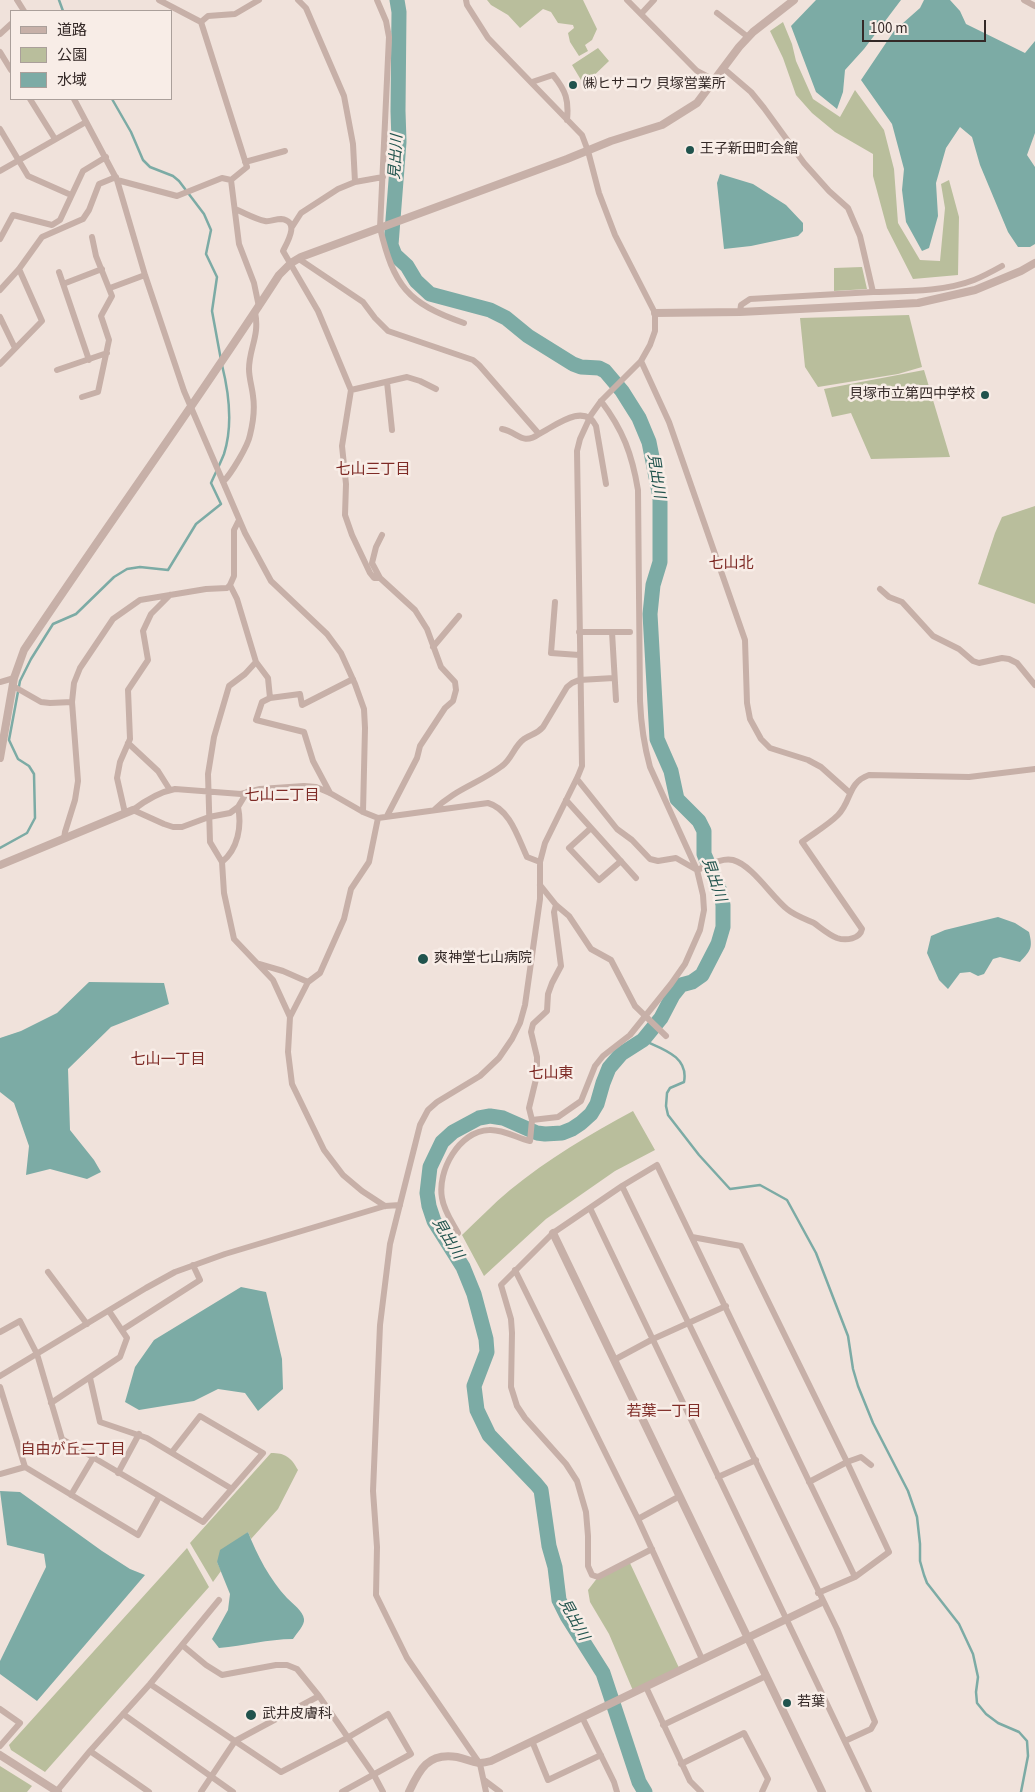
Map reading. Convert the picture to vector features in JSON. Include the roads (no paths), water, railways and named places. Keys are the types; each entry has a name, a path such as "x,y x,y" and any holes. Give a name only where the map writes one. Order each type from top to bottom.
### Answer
{"street":[{"path":"159,0 201,22 247,167 231,180"},
{"path":"201,22 208,16 235,14 260,0"},
{"path":"298,0 306,8 344,96 353,144 355,182"},
{"path":"377,0 386,20 389,37 380,228 392,270 414,299 438,314 464,323"},
{"path":"466,0 467,5 488,38 582,135 599,193 615,235 655,313 655,331 641,361 601,401 589,418 577,451 579,680 582,766 545,843 540,862 540,899 520,1023 499,1058 480,1076 437,1102 428,1110 420,1125 390,1244 380,1325 373,1491 377,1547 376,1595 407,1658 480,1764 486,1792"},
{"path":"627,0 698,70 714,80"},
{"path":"641,14 654,0"},
{"path":"0,758 13,682 24,650 191,408 279,275 290,263 611,141 650,130 672,120 697,103 722,68 748,37 794,0"},
{"path":"1024,0 1035,6"},
{"path":"717,13 748,37"},
{"path":"0,34 10,25"},
{"path":"0,52 10,68"},
{"path":"722,68 751,92 804,163 829,191 848,208 860,236 873,292"},
{"path":"532,82 553,75 562,86 567,98 569,106 568,120"},
{"path":"31,100 55,139"},
{"path":"75,100 116,179 145,275 191,408 239,520 271,581 328,634 341,653 352,679 364,709 363,812"},
{"path":"0,171 86,122"},
{"path":"0,129 28,176 72,195"},
{"path":"245,162 285,151"},
{"path":"0,240 13,215 52,225 60,220 83,171 106,157"},
{"path":"380,578 374,578 370,573 345,515 346,484 342,446 351,390 318,311 283,251 291,235 292,227 301,213 312,204 338,189 355,182 383,177"},
{"path":"0,290 19,269 42,237 83,219 89,210 99,184 116,179 177,196 222,178 231,180"},
{"path":"223,482 228,477 250,437 254,411 249,371 250,359 256,341 257,322 254,283 239,244 231,180"},
{"path":"235,209 266,222 280,219 288,222 292,227"},
{"path":"82,397 98,392 110,340 101,316 112,296 96,256 92,236"},
{"path":"299,259 363,302 388,331 473,360 480,365 539,434"},
{"path":"655,313 740,312 918,303 973,291 1021,271 1035,262"},
{"path":"740,312 741,305 750,299 949,287 970,281 1002,266"},
{"path":"0,364 42,321 19,269"},
{"path":"63,284 102,270"},
{"path":"59,272 89,360"},
{"path":"110,288 145,275"},
{"path":"970,281 973,291"},
{"path":"0,317 16,348"},
{"path":"57,370 107,353"},
{"path":"641,361 669,422 745,640 750,719 761,739 770,748 808,760 821,767 850,793"},
{"path":"351,390 408,377 420,380 436,389"},
{"path":"387,382 392,430"},
{"path":"532,1120 558,1117 582,1100 590,1077 603,1056 630,1035 685,964 700,930 703,902 697,870 650,767 645,750 641,727 640,701 638,490 633,461 627,444 616,421 601,401"},
{"path":"502,429 525,440 532,439 573,415 580,415 593,420 596,426 606,484"},
{"path":"64,839 64,832 75,800 78,781 72,702 74,683 80,668 113,618 140,600 206,589 226,588 230,585 234,576 234,530 239,520"},
{"path":"382,535 376,547 372,563 380,578 414,610 427,629 441,667 455,682 456,690 453,701 445,708 420,746 417,758 387,816"},
{"path":"230,585 237,598 256,662 268,678 270,698"},
{"path":"880,589 889,597 902,602 933,636 959,649 973,661 980,663 1002,658 1009,659 1017,663 1035,685"},
{"path":"125,814 117,778 120,762 128,743 130,728 128,690 148,660 143,631 152,614 171,594"},
{"path":"555,602 552,653 579,655"},
{"path":"433,647 459,616"},
{"path":"579,632 630,632"},
{"path":"612,632 616,700"},
{"path":"256,662 245,674 229,686 214,737 208,774 210,842 222,862 224,893 234,940 273,980 290,1017"},
{"path":"434,810 446,799 501,767 510,759 524,739 538,733 543,727 567,687 579,680 614,678"},
{"path":"330,793 313,761 304,732 256,720 262,702 270,698 300,694 302,705 352,679"},
{"path":"0,682 13,682 41,702 72,702"},
{"path":"128,743 158,771 170,790"},
{"path":"697,870 721,860 733,859 741,863 768,888 787,909 836,938 857,937 862,928 802,842 838,816 855,784 861,778 869,775 969,777 1035,769"},
{"path":"577,779 617,829 632,840 650,859 658,861 676,858 697,870"},
{"path":"2,865 125,814 149,798 170,790 241,794 260,789 304,786 316,787 330,793 363,812 378,818 488,803 497,806 506,815 527,856 540,862"},
{"path":"133,810 173,827 182,826 209,817 230,813 238,806 247,792"},
{"path":"566,800 636,878"},
{"path":"222,862 230,856 235,846 240,817 238,806"},
{"path":"378,818 368,862 351,889 344,919 320,973 308,982 290,1017 288,1052 292,1084 324,1150 343,1175 362,1191 386,1206"},
{"path":"591,828 569,848 599,880 621,861"},
{"path":"540,885 556,905 569,916 591,949 611,960 635,1006 666,1036"},
{"path":"458,1233 445,1212 442,1198 443,1172 452,1153 469,1138 481,1131 499,1131 530,1141 532,1120 529,1108 537,1075 537,1057 531,1032 534,1024 547,1011 548,994 552,982 562,966 554,918 556,905"},
{"path":"259,964 283,970 308,982"},
{"path":"520,1023 532,1027"},
{"path":"652,1549 598,1577 592,1575 588,1566 586,1512 577,1481 566,1464 525,1418 517,1406 511,1387 511,1319 501,1285 553,1234 622,1186 657,1166 855,1577"},
{"path":"622,1186 756,1460 822,1602 837,1629 874,1722 871,1729 845,1741"},
{"path":"0,1376 175,1272 225,1254 386,1206 400,1205"},
{"path":"590,1208 869,1792"},
{"path":"553,1234 819,1790"},
{"path":"692,1238 741,1246 889,1552 855,1577 818,1593"},
{"path":"122,1330 200,1280 193,1265"},
{"path":"516,1270 638,1519 702,1659"},
{"path":"48,1272 87,1324"},
{"path":"614,1360 688,1322 726,1306"},
{"path":"51,1404 120,1357 127,1338 109,1312"},
{"path":"0,1332 20,1321 37,1354 62,1439 203,1522 263,1454 200,1416 172,1452"},
{"path":"90,1378 100,1422 139,1434 232,1489"},
{"path":"0,1386 25,1468 138,1535 159,1496"},
{"path":"118,1472 139,1434"},
{"path":"810,1482 847,1462 861,1457 871,1466"},
{"path":"71,1495 93,1458"},
{"path":"718,1477 756,1460"},
{"path":"0,1474 25,1468"},
{"path":"638,1519 680,1496"},
{"path":"0,1755 57,1792 219,1600"},
{"path":"409,1792 421,1769 429,1760 441,1757 456,1757 480,1764 491,1761 822,1602"},
{"path":"182,1645 222,1675 276,1665 287,1665 296,1669 319,1696 374,1775 383,1792"},
{"path":"663,1725 766,1676"},
{"path":"150,1684 281,1772 347,1738 388,1714 411,1754 342,1792"},
{"path":"646,1687 690,1781 701,1792"},
{"path":"201,1792 235,1741 319,1696"},
{"path":"0,1709 20,1722 0,1746"},
{"path":"123,1714 233,1792"},
{"path":"582,1717 617,1792"},
{"path":"682,1764 744,1733 768,1778 762,1792"},
{"path":"532,1741 548,1780 601,1756"},
{"path":"90,1751 149,1792"},
{"path":"484,1780 500,1792"}],"water":[{"path":"816,0 901,0 864,49 845,70 843,92 837,109 816,92 791,26"},
{"path":"924,0 950,0 960,11 966,24 1025,53 1035,41 1035,133 1027,155 1035,167 1035,244 1030,247 1018,247 1008,232 980,165 972,137 960,127 946,148 936,183 938,216 929,248 922,251 906,222 902,190 904,169 892,124 861,80 894,31 920,8"},
{"path":"720,174 753,184 786,205 803,223 803,231 798,236 751,246 724,249 717,183"},
{"path":"998,917 1015,923 1029,932 1031,945 1029,951 1020,962 1000,957 993,959 984,974 978,976 970,972 960,973 948,989 939,980 927,953 931,936 945,930"},
{"path":"89,982 164,983 169,1004 111,1027 68,1069 70,1130 101,1172 87,1179 50,1169 26,1175 29,1146 14,1103 0,1092 0,1038 21,1031 57,1013"},
{"path":"241,1287 266,1292 282,1359 283,1389 258,1411 245,1393 218,1389 194,1401 139,1410 125,1402 135,1367 154,1340"},
{"path":"0,1491 20,1492 102,1551 130,1569 145,1575 37,1701 0,1674 0,1661 46,1567 44,1554 7,1545"},
{"path":"248,1532 270,1575 287,1598 300,1610 304,1621 293,1639 219,1648 212,1639 228,1610 230,1594 217,1562 220,1550"}],"waterway":[{"path":"59,0 63,10"},
{"name":"見出川","path":"397,0 399,12 399,142 391,245 395,255 407,266 416,281 430,294 490,310 506,318 528,336 573,364 581,367 599,368 605,371 622,391 639,418 649,442 660,497 660,562 653,585 650,614 657,739 671,771 677,799 699,821 704,831 704,854 720,891 723,905 723,927 718,944 702,975 692,982 681,985 673,995 661,1018 643,1040 621,1054 609,1068 597,1104 591,1114 572,1129 562,1133 545,1134 537,1133 503,1118 490,1116 479,1118 453,1132 442,1142 430,1167 427,1193 434,1221 463,1267 474,1294 486,1339 487,1352 474,1386 477,1410 489,1435 541,1490 559,1600 603,1673 639,1782 645,1792"},
{"path":"113,100 131,132 143,160 150,167 173,176 179,181 204,214 211,230 206,254 217,277 212,311 221,360"},
{"path":"0,848 27,833 35,818 34,774 29,766 18,759 9,740 20,681 31,659 53,624 76,614 114,577 127,569 140,567 168,570 196,524 221,504 211,483 227,443 229,421 228,398 222,365"},
{"path":"643,1040 666,1050 682,1066 684,1082 670,1088 667,1093 666,1106 668,1115 699,1155 730,1189 760,1185 787,1200 816,1253 848,1336 853,1369 858,1386 873,1423 908,1491 917,1517 920,1561 927,1583 959,1624 973,1654 978,1677 977,1703 986,1714 998,1723 1019,1732 1027,1741 1028,1756 1021,1792"}],"place":[{"name":"㈱ヒサコウ 貝塚営業所","path":"573,85"},
{"name":"王子新田町会館","path":"690,150"},
{"name":"貝塚市立第四中学校","path":"985,395"},
{"name":"爽神堂七山病院","path":"423,959"},
{"name":"若葉","path":"787,1703"},
{"name":"武井皮膚科","path":"251,1715"}],"district":[{"name":"七山三丁目","path":"373,471"},
{"name":"七山北","path":"731,565"},
{"name":"七山二丁目","path":"282,797"},
{"name":"七山一丁目","path":"168,1061"},
{"name":"七山東","path":"551,1075"},
{"name":"若葉一丁目","path":"664,1413"},
{"name":"自由が丘二丁目","path":"73,1451"}]}
